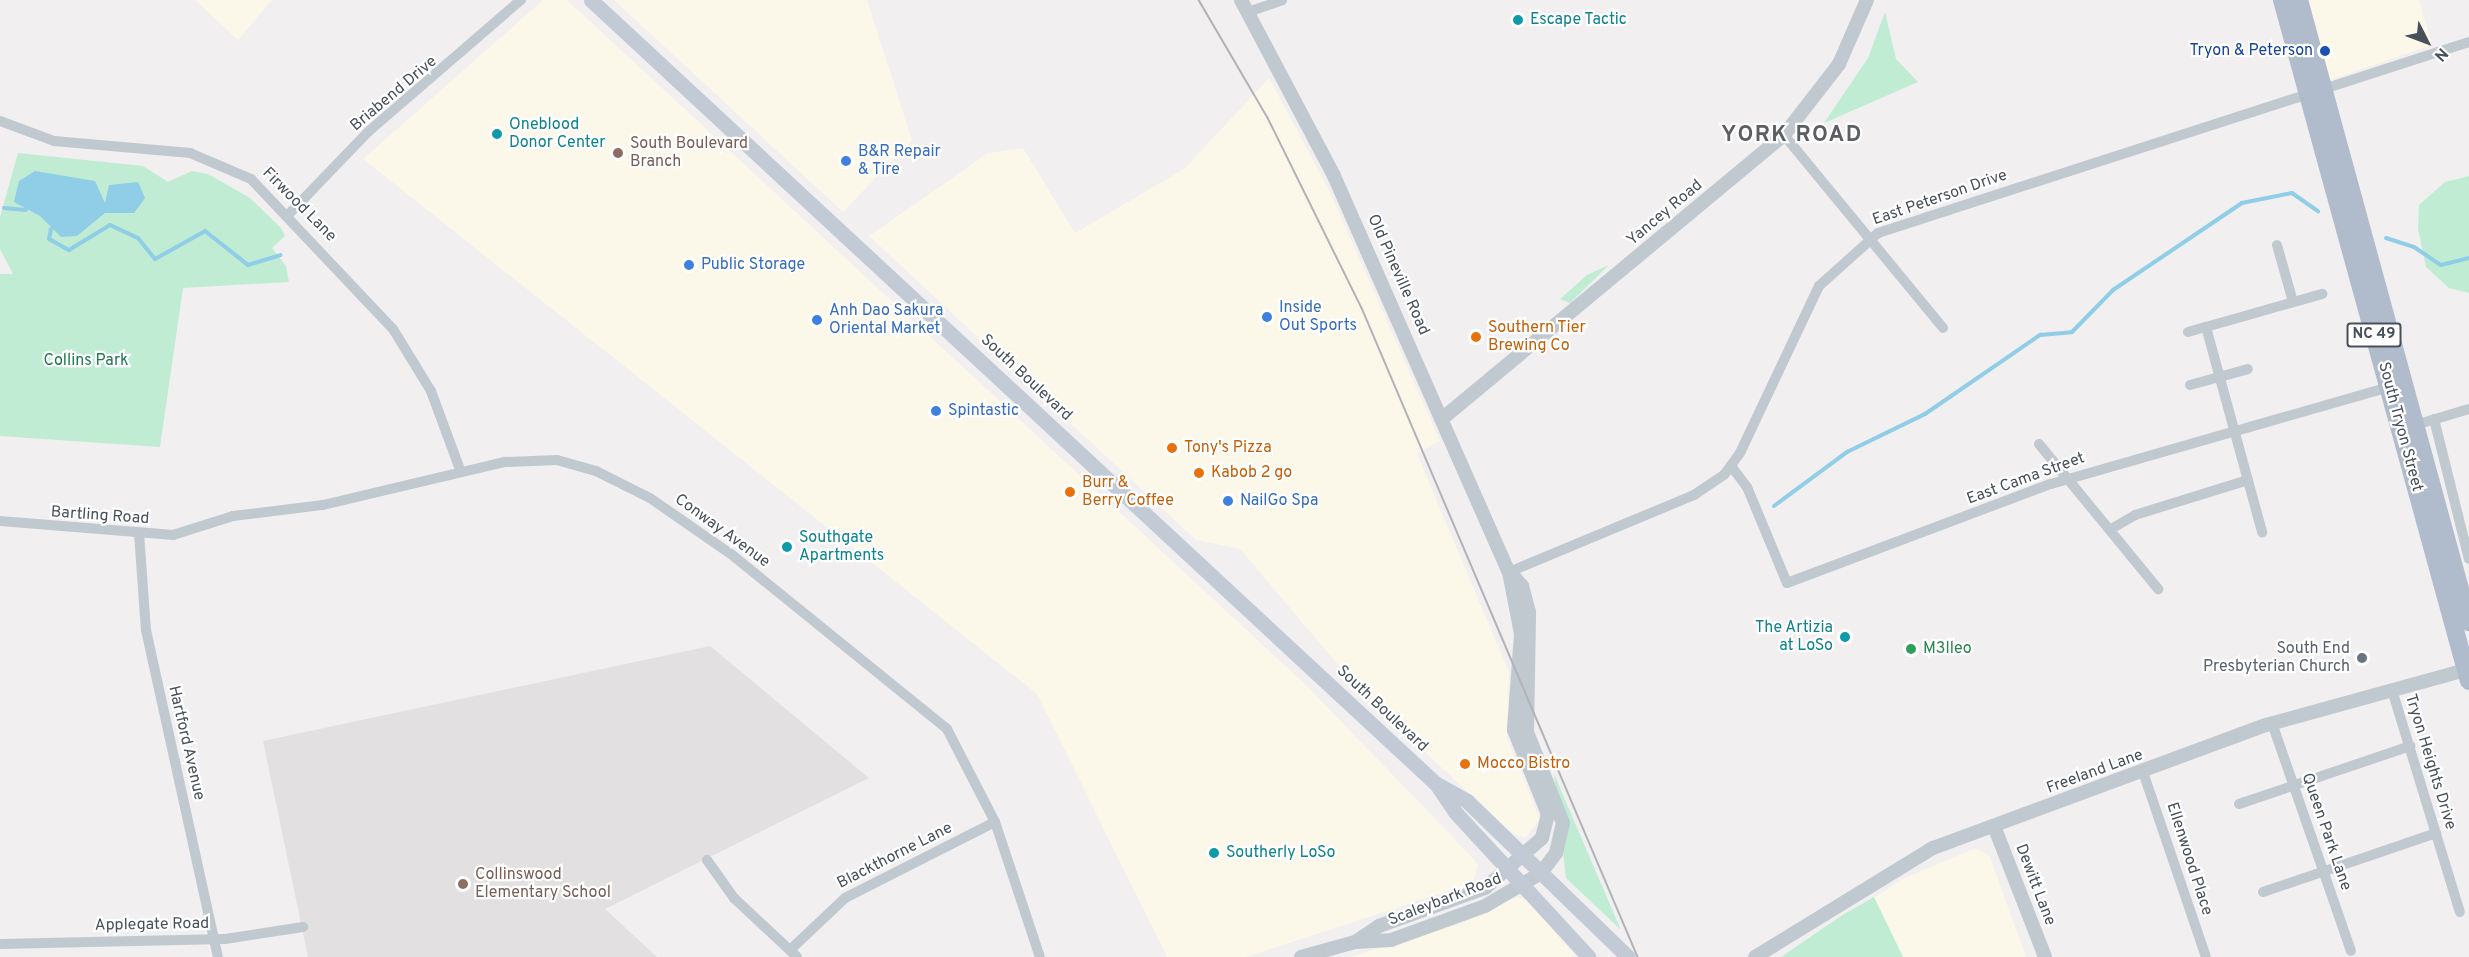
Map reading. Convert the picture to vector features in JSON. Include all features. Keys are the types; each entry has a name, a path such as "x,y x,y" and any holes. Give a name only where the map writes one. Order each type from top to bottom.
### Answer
{"main road":[{"name":"South Boulevard","path":"591,0 1435,783 1455,812 1589,957"},
{"name":"South Tryon Street","path":"2282,0 2316,92 2397,385 2468,673"},
{"name":"South Tryon Street","path":"2299,0 2316,92"},
{"name":"South Tryon Street","path":"2408,427 2469,622"},
{"name":"South Boulevard","path":"1435,783 1467,801 1628,957"}],"street":[{"name":"Briabend Drive","path":"289,214 369,131 521,0"},
{"path":"1245,6 1282,0"},
{"name":"Yancey Road","path":"1443,418 1784,135 1839,64 1867,0"},
{"name":"Old Pineville Road","path":"1245,6 1334,176 1443,418 1509,572 1521,634 1514,730 1548,814 1542,838 1523,856"},
{"name":"East Peterson Drive","path":"1509,572 1694,495 1731,466 1807,305 1833,269 1870,238 2469,42"},
{"name":"Firwood Lane","path":"0,121 54,141 212,159 251,178 289,214 382,315 413,359 446,423 462,472"},
{"path":"1784,135 1943,328"},
{"path":"2277,245 2293,302"},
{"path":"2188,332 2322,294"},
{"path":"2206,327 2262,532"},
{"path":"2190,385 2248,369"},
{"name":"East Cama Street","path":"1731,466 1747,487 1787,583 2070,478 2234,428 2397,385"},
{"path":"2408,427 2469,409"},
{"path":"2434,419 2469,559"},
{"path":"2039,444 2070,478 2158,589"},
{"name":"Conway Avenue","path":"198,529 233,516 323,505 462,472 531,459 575,464 629,487 689,522 935,716 957,744 995,822 1040,957"},
{"path":"2111,529 2135,515 2248,480"},
{"name":"Bartling Road","path":"0,521 173,535 198,529"},
{"name":"Hartford Avenue","path":"139,533 146,630 218,957"},
{"name":"Old Pineville Road","path":"1509,572 1522,586 1529,612 1527,732 1563,823 1563,840 1541,873"},
{"name":"Freeland Lane","path":"1755,957 1895,867 1994,826 2272,723 2392,690 2468,673"},
{"name":"Tryon Heights Drive","path":"2392,690 2460,912"},
{"name":"Queen Park Lane","path":"2272,723 2351,951"},
{"path":"2239,804 2410,746"},
{"name":"Ellenwood Place","path":"2143,772 2206,957"},
{"name":"Blackthorne Lane","path":"794,954 845,897 995,822"},
{"name":"Dewitt Lane","path":"1994,826 2044,957"},
{"path":"2263,892 2436,833"},
{"name":"Scaleybark Road","path":"1355,942 1379,926 1485,888 1523,856"},
{"path":"707,860 734,898 794,954"},
{"name":"Scaleybark Road","path":"1301,957 1355,942 1391,940 1524,885 1541,873"},
{"name":"Applegate Road","path":"0,944 214,939 303,927"}],"shaded area":[{"path":"195,0 272,0 238,40"},
{"path":"543,0 567,0 1306,685 1472,857 1478,865 1473,883 1246,957 1167,957 1037,694 363,159"},
{"path":"614,0 867,0 912,140 843,212"},
{"path":"2309,0 2419,0 2432,45 2330,80"},
{"path":"1269,78 1329,190 1440,441 1417,454 1509,672 1507,738 1540,819 1526,837 1516,836 1367,699 1240,549 1196,540 869,236 988,153 1023,148 1075,233 1184,169"},
{"path":"710,646 869,778 605,909 657,957 308,957 263,741"},
{"path":"1975,848 1990,857 2026,957 1782,957 1903,879"},
{"path":"1517,897 1529,900 1576,957 1350,957 1460,924"}],"green space":[{"path":"1885,12 1896,59 1918,82 1824,123 1868,58"},
{"name":"Collins Park","path":"18,153 143,166 168,182 192,171 208,174 250,198 281,228 285,236 272,248 286,266 289,282 183,288 160,447 0,436 0,274 13,274 0,249 0,217"},
{"path":"2469,176 2469,293 2449,288 2426,267 2418,229 2419,205 2445,182"},
{"path":"1609,265 1570,303 1560,299 1587,275"},
{"path":"1554,774 1620,928 1620,929 1566,878"},
{"path":"1874,897 1903,957 1781,957 1841,916"}],"water":[{"path":"35,171 95,181 105,203 109,185 138,182 145,198 134,213 105,213 77,236 61,237 40,216 14,202 19,181"}],"waterway":[{"path":"1774,506 1847,452 1925,414 2040,335 2072,332 2113,290 2242,203 2292,193 2318,211"},
{"path":"4,208 26,210"},
{"path":"51,229 49,239 69,250 110,225 138,238 155,259 205,231 248,265 281,255"},
{"path":"2386,238 2414,247 2441,265 2469,258"}],"tram line":[{"path":"1199,0 1268,118 1362,308 1638,957"}],"place":[{"name":"Escape Tactic","path":"1518,20"},
{"name":"Tryon & Peterson","path":"2325,51"},
{"name":"Oneblood Donor Center","path":"497,134"},
{"name":"South Boulevard Branch","path":"618,153"},
{"name":"B&R Repair & Tire","path":"846,161"},
{"name":"Public Storage","path":"689,265"},
{"name":"Inside Out Sports","path":"1267,317"},
{"name":"Anh Dao Sakura Oriental Market","path":"817,320"},
{"name":"Southern Tier Brewing Co","path":"1476,337"},
{"name":"Spintastic","path":"936,411"},
{"name":"Tony's Pizza","path":"1172,448"},
{"name":"Kabob 2 go","path":"1199,473"},
{"name":"Burr & Berry Coffee","path":"1070,492"},
{"name":"NailGo Spa","path":"1228,501"},
{"name":"Southgate Apartments","path":"787,547"},
{"name":"The Artizia at LoSo","path":"1845,637"},
{"name":"M3lleo","path":"1911,649"},
{"name":"South End Presbyterian Church","path":"2362,658"},
{"name":"Mocco Bistro","path":"1465,764"},
{"name":"Southerly LoSo","path":"1214,853"},
{"name":"Collinswood Elementary School","path":"463,884"}],"district":[{"name":"YORK ROAD","path":"1792,136"}]}
